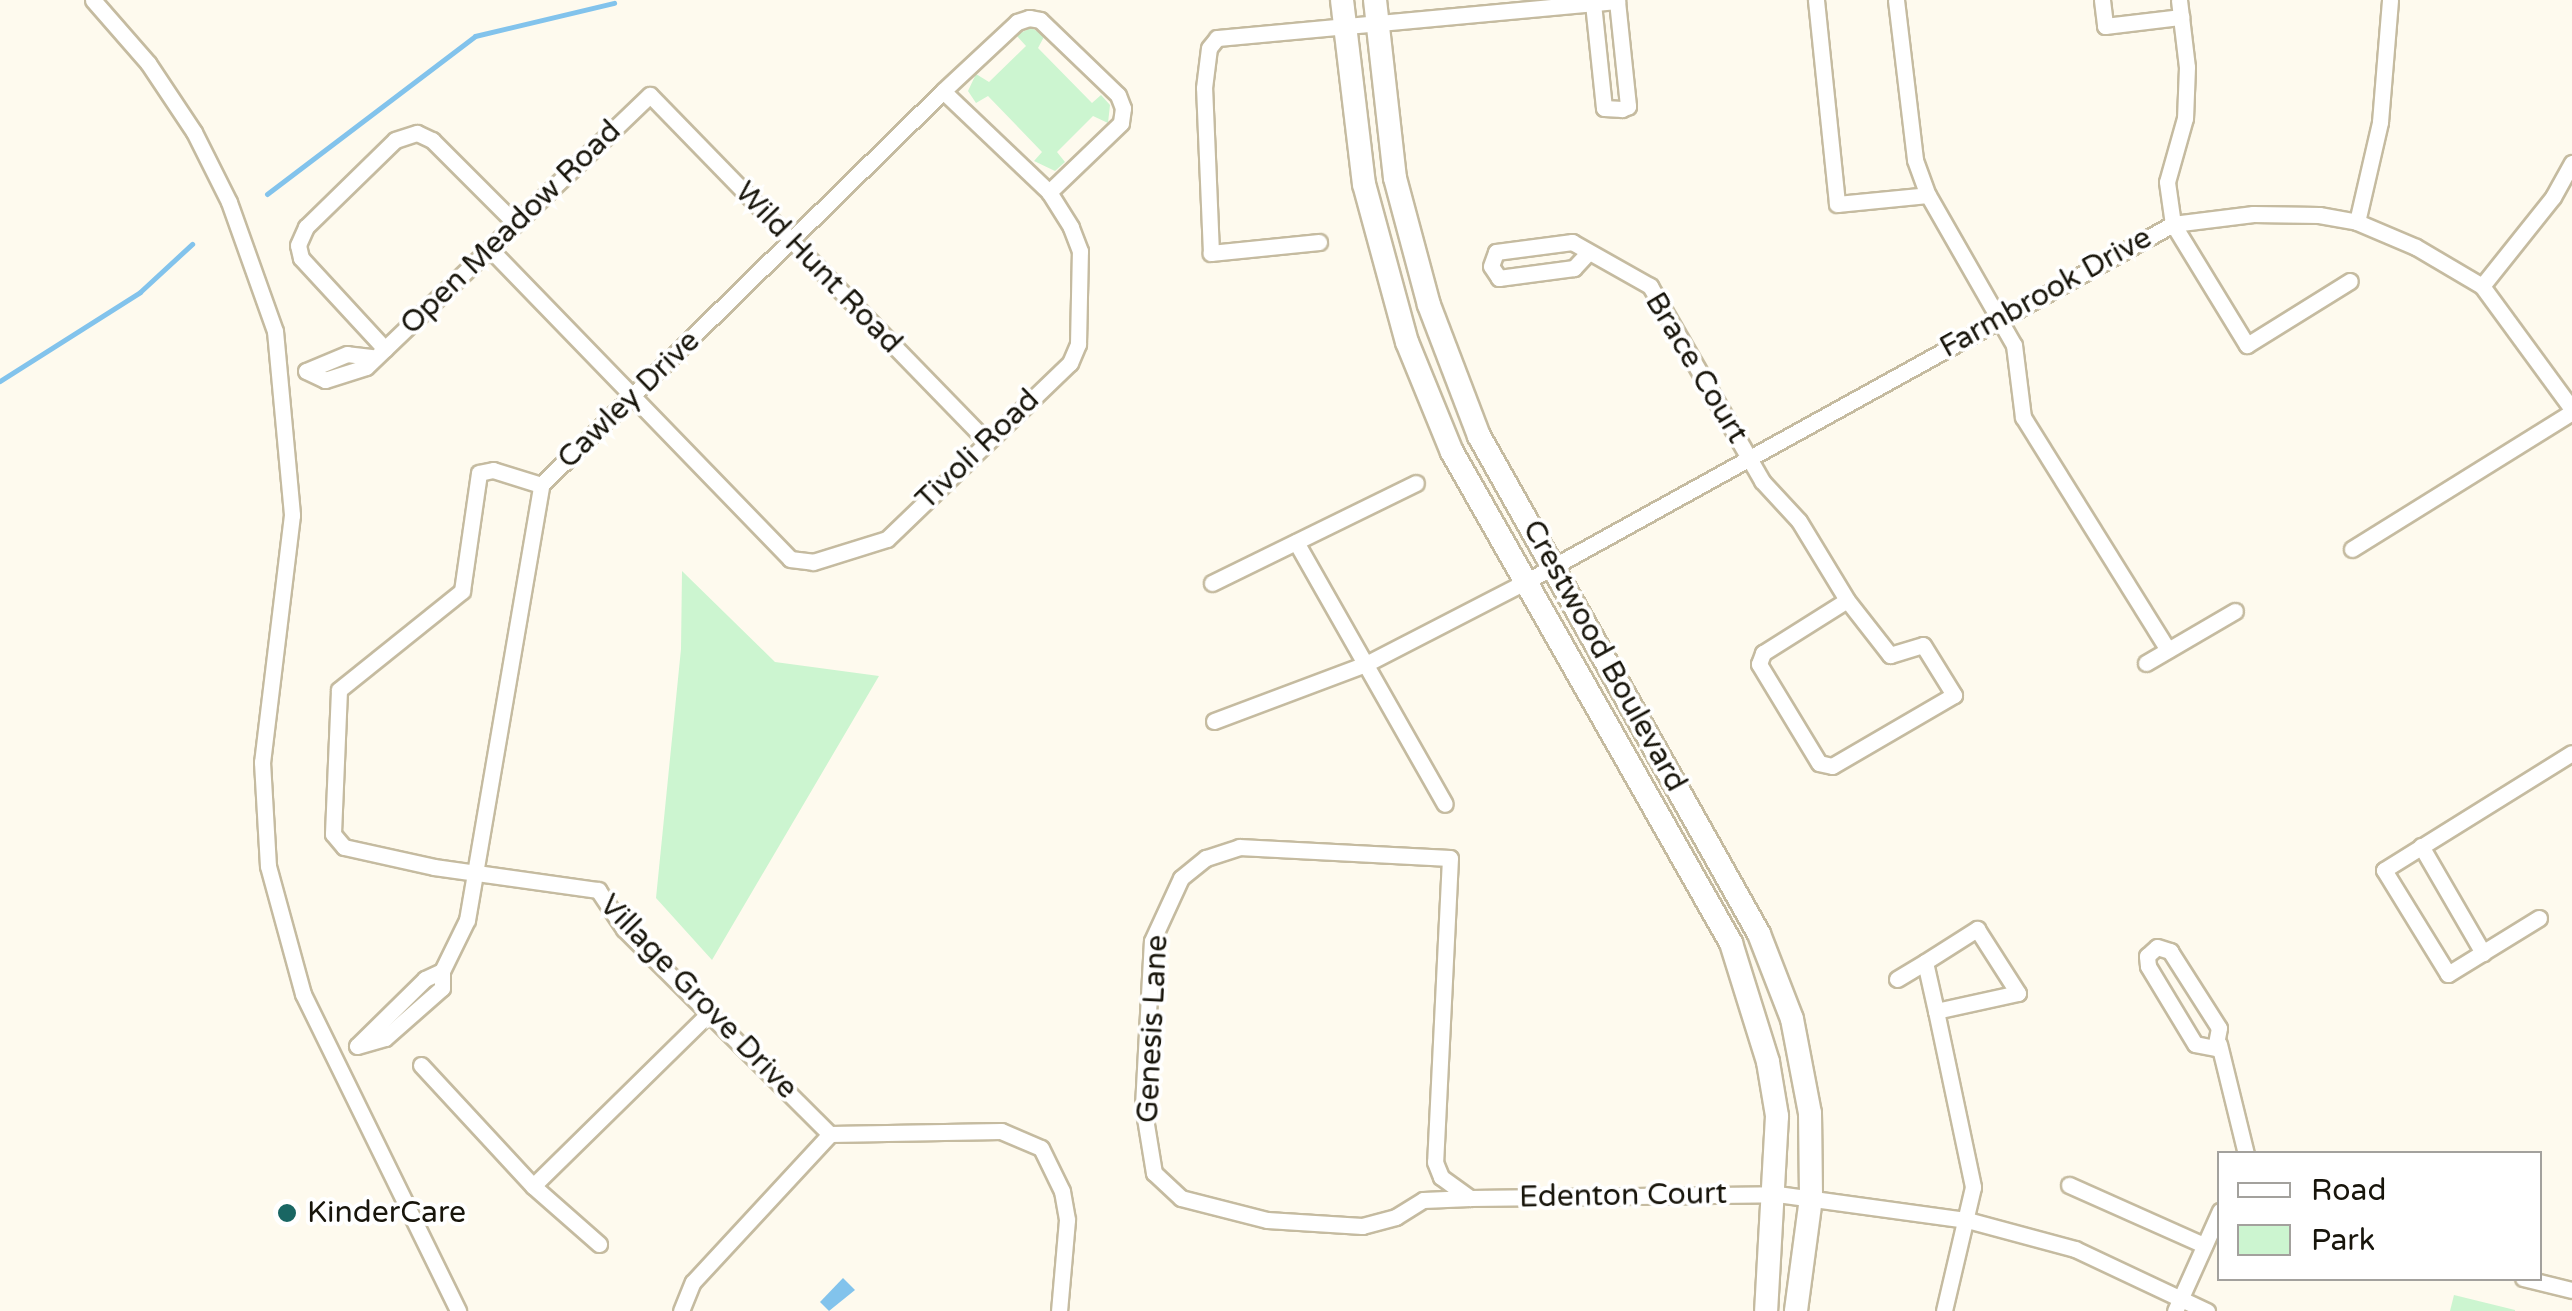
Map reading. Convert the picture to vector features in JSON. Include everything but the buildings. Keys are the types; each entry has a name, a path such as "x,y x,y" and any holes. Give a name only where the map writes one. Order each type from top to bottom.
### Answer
{"main road":[{"name":"Crestwood Boulevard","path":"1342,0 1364,184 1407,342 1452,452 1529,580 1731,942 1768,1062 1777,1116 1777,1194 1766,1311"},
{"name":"Crestwood Boulevard","path":"1375,0 1395,178 1429,305 1479,436 1759,934 1792,1019 1810,1112 1811,1198 1796,1311"}],"street":[{"path":"93,0 148,63 194,132 253,264 282,375 292,515 262,762 265,828 290,957 333,1061 434,1252 458,1311"},
{"path":"1816,0 1837,204 1928,194"},
{"path":"1896,0 1915,160 1928,194 2019,360 2023,417 2168,650"},
{"path":"2102,0 2105,26 2180,8 2187,68 2185,118 2167,182 2173,224 2247,346 2350,281"},
{"path":"2357,222 2380,122 2390,0"},
{"path":"1319,242 1211,253 1204,88 1209,48 1217,38 1617,1 1628,106 1618,110 1604,108 1593,4"},
{"name":"Cawley Drive","path":"333,1061 356,1046 424,978 442,971 467,920 542,485 1017,22 1040,20 1118,95 1123,108 1120,122 1049,192"},
{"name":"Tivoli Road","path":"631,398 790,558 801,562 887,539 1070,362 1078,344 1080,251 1049,192 943,90"},
{"name":"Open Meadow Road","path":"282,375 306,371 347,354 378,353 650,95"},
{"name":"Wild Hunt Road","path":"650,95 987,441"},
{"path":"378,353 301,258 298,245 306,226 395,140 417,134 515,223"},
{"path":"2482,286 2553,197 2572,163"},
{"name":"Farmbrook Drive","path":"1214,721 1366,664 1529,580 1552,563 1750,459 1998,317 2173,224 2292,213 2357,222 2482,286 2572,411"},
{"name":"Brace Court","path":"1586,255 1574,268 1498,278 1491,266 1496,252 1572,242 1586,255 1636,275 1662,300 1750,459 1799,521 1847,600 1890,655 1923,645 1954,695 1832,766 1819,763 1759,664 1762,653 1847,600"},
{"path":"490,249 631,398"},
{"path":"2352,550 2572,411"},
{"name":"Village Grove Drive","path":"542,485 493,470 478,474 462,591 346,681 334,698 331,825 339,842 474,874 494,871 598,890 624,929 830,1134"},
{"path":"1212,583 1416,483"},
{"path":"1296,542 1445,804"},
{"path":"2146,664 2235,611"},
{"path":"2539,918 2448,974 2384,870 2572,754"},
{"path":"2421,846 2483,952"},
{"name":"Genesis Lane","path":"1239,848 1450,858 1436,1162 1442,1177 1470,1198 1423,1200 1396,1217 1362,1226 1266,1220 1181,1198 1154,1173 1143,1106 1152,941 1181,878 1206,858 1239,848"},
{"path":"1897,980 1977,929 2018,993 1936,1011"},
{"path":"2219,1044 2204,1050 2195,1044 2148,966 2153,949 2170,952 2219,1028 2219,1044 2245,1151"},
{"path":"1925,962 1974,1187 1944,1311"},
{"path":"534,1186 708,1014"},
{"path":"421,1065 534,1186 599,1244"},
{"path":"680,1311 693,1282 830,1134 1001,1131 1033,1142 1050,1162 1065,1206 1059,1311"},
{"path":"2070,1184 2204,1245"},
{"name":"Edenton Court","path":"1470,1198 1777,1194 1967,1220 2075,1249 2178,1305 2208,1311"},
{"path":"2178,1305 2217,1217"},
{"path":"2535,1281 2572,1290"}],"green space":[{"path":"1031,28 1045,35 1038,48 1092,103 1101,95 1110,105 1108,123 1093,116 1057,152 1065,162 1055,171 1034,161 1042,152 988,96 976,103 968,91 976,74 989,82 1026,46 1016,35"},
{"path":"682,571 775,662 879,676 712,960 656,898 681,649"},
{"path":"2454,1295 2515,1310 2515,1311 2450,1311"}],"water":[{"path":"843,1278 855,1290 829,1311 820,1302"}],"waterway":[{"path":"267,194 475,36 614,3"},
{"path":"0,381 140,292 192,244"}],"place":[{"name":"KinderCare","path":"287,1213"}]}
